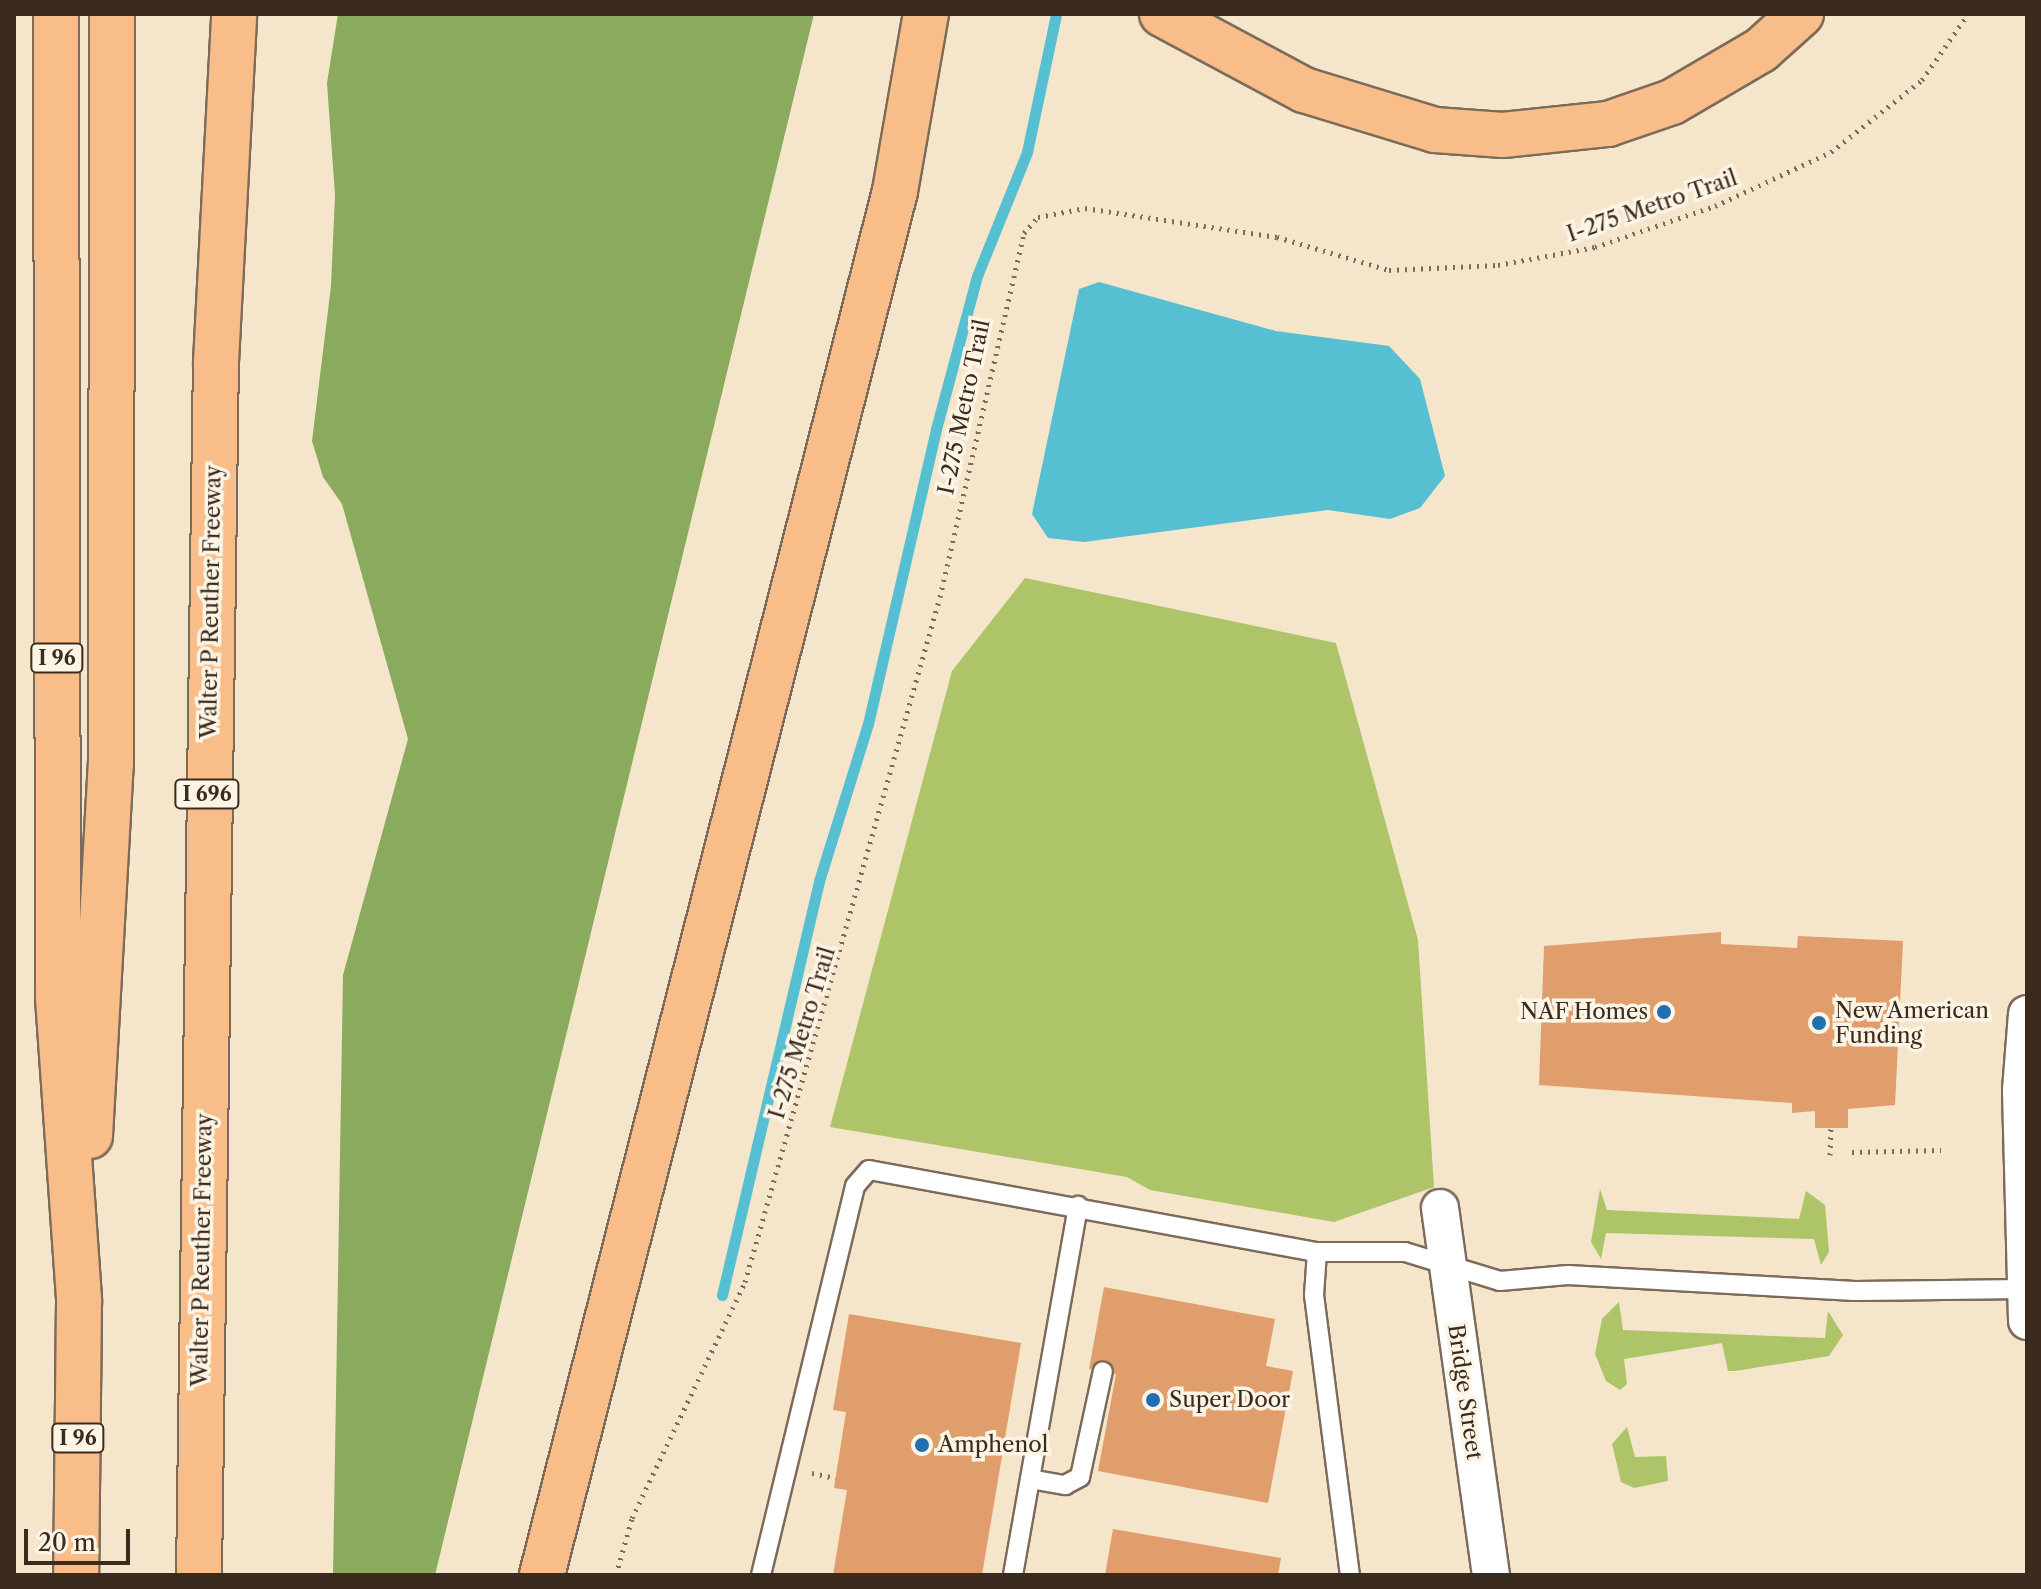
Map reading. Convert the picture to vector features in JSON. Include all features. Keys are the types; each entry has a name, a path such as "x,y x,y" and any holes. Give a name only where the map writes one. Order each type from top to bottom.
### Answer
{"highway":[{"name":"I 96","path":"56,14 58,998 79,1302 76,1575"},
{"path":"79,1302 111,765 112,14"},
{"name":"Walter P Reuther Freeway","path":"199,1575 215,378 234,14"},
{"path":"895,191 926,14"},
{"path":"542,1575 895,191 951,14"},
{"path":"1162,14 1304,90 1435,130 1503,135 1608,124 1672,102 1761,50 1801,14"}],"street":[{"path":"2026,1305 2027,1014"},
{"name":"Bridge Street","path":"1440,1208 1491,1575"}],"lane":[{"path":"761,1575 860,1177 880,1169 1317,1252 1386,1250 1500,1281 1568,1275 1855,1291 2026,1305"},
{"path":"1013,1575 1078,1206"},
{"path":"1317,1252 1314,1295 1350,1575"},
{"path":"1030,1479 1065,1485 1080,1477 1103,1371"}],"path":[{"name":"I-275 Metro Trail","path":"616,1575 632,1518 745,1282 940,597 1024,233 1038,217 1085,208 1277,237 1389,270 1498,265 1595,247 1715,206 1831,152 1922,80 1968,14"},
{"path":"1830,1155 1831,1128"},
{"path":"1852,1152 1941,1150"},
{"path":"807,1472 835,1478"}],"green space":[{"path":"338,14 814,14 435,1575 333,1575 343,975 408,739 342,504 323,477 312,441 331,286 335,195 327,83"},
{"path":"1025,578 1336,643 1418,940 1434,1187 1334,1222 1150,1190 1127,1177 830,1127 952,671"},
{"path":"1600,1189 1607,1210 1799,1219 1806,1191 1825,1205 1829,1252 1821,1265 1814,1239 1606,1233 1601,1259 1591,1242"},
{"path":"1619,1302 1623,1330 1825,1338 1828,1311 1843,1335 1829,1356 1735,1371 1728,1371 1722,1343 1624,1359 1627,1384 1620,1390 1606,1381 1595,1354 1602,1319"},
{"path":"1627,1427 1635,1457 1666,1456 1668,1481 1634,1488 1621,1482 1612,1444"}],"water":[{"path":"1099,282 1276,331 1389,346 1420,379 1445,476 1420,508 1390,519 1328,510 1084,542 1048,538 1032,514 1079,289"}],"building":[{"path":"1721,932 1721,944 1797,948 1798,936 1903,941 1895,1105 1848,1109 1848,1128 1815,1128 1815,1111 1792,1113 1792,1103 1539,1085 1544,946"},
{"path":"1104,1287 1275,1319 1266,1366 1293,1371 1268,1503 1098,1471 1116,1374 1089,1369"},
{"name":"Amphenol","path":"849,1314 1021,1343 982,1575 833,1575 847,1490 834,1488 846,1412 833,1410"},
{"path":"1113,1529 1281,1558 1278,1575 1105,1575"}],"waterway":[{"path":"722,1295 819,881 868,724 936,429 977,276 1027,152 1056,14"}],"place":[{"name":"NAF Homes","path":"1664,1012"},
{"name":"New American Funding","path":"1819,1023"},
{"name":"Super Door","path":"1153,1400"},
{"name":"Amphenol","path":"922,1445"}]}
